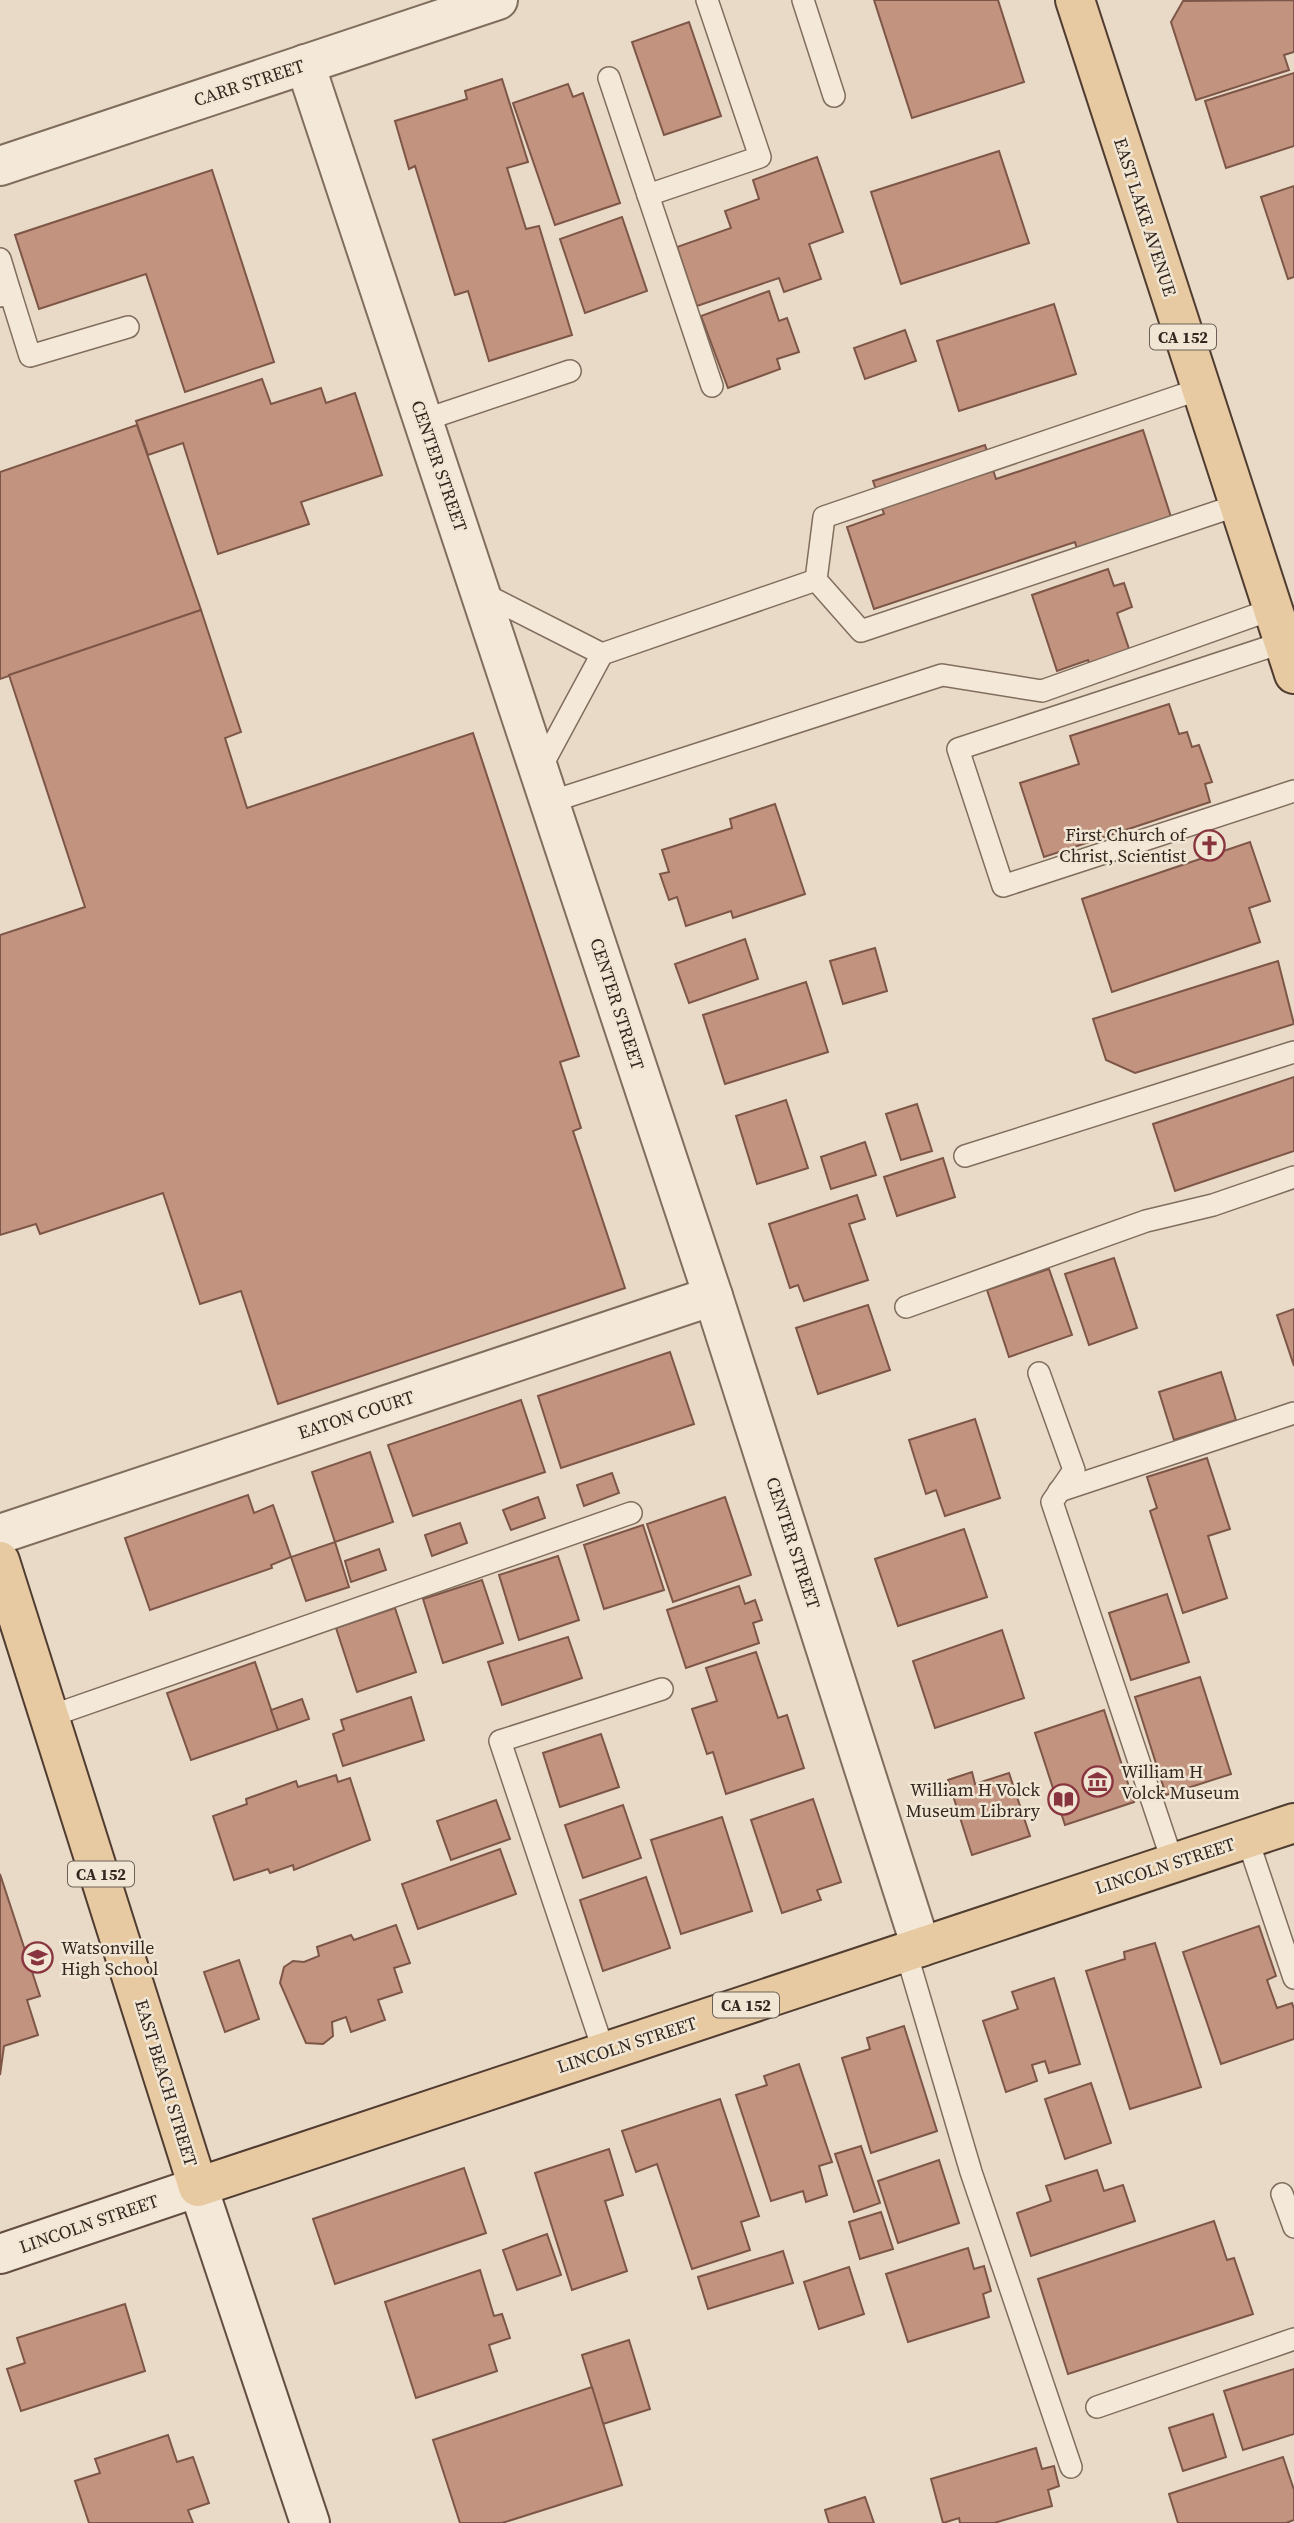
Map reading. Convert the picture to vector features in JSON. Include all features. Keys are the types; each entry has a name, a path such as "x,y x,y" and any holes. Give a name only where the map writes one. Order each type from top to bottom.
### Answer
{"main road":[{"name":"EAST LAKE AVENUE","path":"1075,0 1284,642"},
{"name":"EAST BEACH STREET","path":"0,1561 198,2187"},
{"name":"LINCOLN STREET","path":"198,2187 1294,1823"}],"street":[{"name":"CARR STREET","path":"0,166 498,0"},
{"name":"CENTER STREET","path":"305,64 713,1296 914,1950"},
{"name":"EATON COURT","path":"0,1534 713,1296"},
{"name":"LINCOLN STREET","path":"0,2254 198,2187"},
{"name":"EAST BEACH STREET","path":"198,2187 310,2523"}],"lane":[{"path":"648,195 760,157 707,0"},
{"path":"803,0 834,96"},
{"path":"609,78 712,386"},
{"path":"0,259 5,294 30,356 128,327"},
{"path":"424,420 570,371"},
{"path":"1200,389 824,517 816,580 861,631 1238,505"},
{"path":"482,593 603,654 816,580"},
{"path":"545,785 942,674 1042,691 1284,642"},
{"path":"1284,642 958,749 1003,886 1294,791"},
{"path":"545,785 603,654"},
{"path":"965,1156 1294,1052"},
{"path":"906,1307 1146,1221 1213,1205 1294,1177"},
{"path":"1039,1373 1074,1470 1052,1502 1174,1863"},
{"path":"1059,1491 1294,1413"},
{"path":"51,1716 631,1513"},
{"path":"604,2052 500,1741 662,1689"},
{"path":"1247,1839 1294,1978"},
{"path":"914,1950 971,2172 1071,2467"},
{"path":"1282,2194 1294,2227"},
{"path":"1097,2407 1294,2339"}],"building":[{"path":"874,0 998,0 1024,82 912,118"},
{"path":"1294,0 1294,52 1284,55 1289,70 1196,100 1171,22 1183,1"},
{"path":"689,22 721,116 664,135 632,42"},
{"path":"1294,73 1294,146 1226,168 1205,101"},
{"path":"502,79 528,162 507,168 526,229 539,226 572,335 489,361 468,291 455,295 415,166 409,169 395,121 467,99 465,91"},
{"path":"568,84 573,97 583,93 620,203 555,225 513,103"},
{"path":"999,151 1029,243 901,284 871,192"},
{"path":"817,157 843,232 809,244 821,279 784,292 779,278 697,306 677,247 731,228 725,211 759,199 753,180"},
{"path":"212,170 274,362 185,392 146,274 39,309 15,235"},
{"path":"1294,186 1294,277 1288,279 1261,197"},
{"path":"622,217 647,291 585,313 560,239"},
{"path":"769,291 779,321 787,318 799,352 777,359 780,369 728,388 701,316"},
{"path":"1054,304 1076,374 959,411 937,341"},
{"path":"905,330 916,361 865,379 854,348"},
{"path":"262,379 271,404 321,388 326,403 355,393 382,475 301,502 309,524 218,554 183,443 148,455 136,421"},
{"path":"137,425 201,610 0,679 0,472"},
{"path":"1143,430 1171,517 1077,549 1075,542 874,609 847,527 884,514 873,481 985,445 996,479"},
{"path":"1108,569 1114,586 1124,583 1132,607 1117,613 1130,652 1090,666 1088,660 1057,671 1032,595"},
{"path":"201,610 241,732 225,738 247,808 473,733 579,1056 560,1062 581,1128 573,1131 625,1288 278,1404 241,1291 200,1304 163,1193 40,1234 36,1224 0,1235 0,935 85,907 9,675"},
{"path":"1169,704 1179,734 1187,732 1192,747 1199,745 1212,782 1205,784 1210,802 1044,857 1020,783 1079,764 1070,736"},
{"path":"775,804 805,894 733,918 731,911 686,926 677,897 669,900 660,874 669,872 662,850 732,828 730,819"},
{"path":"1250,842 1270,901 1249,908 1260,942 1112,992 1082,899"},
{"path":"745,939 758,979 689,1003 675,964"},
{"path":"875,948 887,991 843,1004 830,961"},
{"path":"1278,961 1294,1024 1135,1073 1106,1060 1093,1019"},
{"path":"806,982 828,1052 725,1084 703,1015"},
{"path":"1294,1077 1294,1151 1175,1191 1153,1124"},
{"path":"786,1100 808,1168 757,1184 736,1116"},
{"path":"917,1104 932,1151 901,1160 886,1114"},
{"path":"865,1142 876,1175 831,1189 821,1157"},
{"path":"943,1158 955,1197 897,1216 884,1177"},
{"path":"857,1195 865,1219 849,1224 868,1280 804,1301 798,1285 790,1288 769,1224"},
{"path":"1114,1258 1137,1328 1089,1345 1065,1274"},
{"path":"1049,1269 1072,1335 1009,1357 987,1290"},
{"path":"868,1305 890,1370 818,1394 796,1328"},
{"path":"1294,1309 1294,1366 1277,1315"},
{"path":"670,1352 694,1424 561,1468 538,1396"},
{"path":"1221,1372 1236,1420 1174,1440 1159,1392"},
{"path":"521,1400 545,1472 413,1516 388,1445"},
{"path":"975,1419 1000,1498 945,1516 936,1490 926,1494 909,1440"},
{"path":"370,1452 393,1522 335,1542 312,1472"},
{"path":"1207,1458 1230,1529 1208,1536 1227,1598 1183,1613 1150,1511 1157,1508 1147,1477"},
{"path":"612,1473 619,1493 584,1506 577,1485"},
{"path":"248,1495 254,1513 273,1505 291,1557 271,1565 272,1568 150,1610 125,1538"},
{"path":"538,1497 545,1518 511,1530 503,1510"},
{"path":"725,1497 751,1575 673,1602 647,1524"},
{"path":"460,1523 467,1543 432,1556 425,1535"},
{"path":"643,1525 664,1590 604,1609 584,1545"},
{"path":"964,1529 987,1597 898,1626 875,1559"},
{"path":"335,1542 349,1587 306,1601 291,1557"},
{"path":"379,1549 386,1570 351,1582 345,1561"},
{"path":"558,1556 579,1620 519,1640 499,1575"},
{"path":"482,1580 503,1643 443,1663 423,1599"},
{"path":"739,1586 745,1604 755,1600 762,1620 753,1623 759,1643 686,1668 667,1610"},
{"path":"1167,1594 1189,1662 1131,1680 1109,1613"},
{"path":"395,1608 416,1672 357,1692 336,1628"},
{"path":"1002,1630 1024,1698 935,1728 913,1661"},
{"path":"568,1637 582,1678 502,1705 488,1662"},
{"path":"756,1652 778,1718 787,1715 804,1768 726,1794 713,1752 707,1754 692,1709 717,1701 706,1668"},
{"path":"255,1662 278,1730 191,1760 167,1693"},
{"path":"1200,1677 1231,1774 1166,1795 1135,1697"},
{"path":"411,1697 424,1740 343,1766 333,1734 344,1730 341,1720"},
{"path":"302,1699 309,1719 278,1730 271,1710"},
{"path":"1104,1710 1134,1802 1065,1825 1035,1733"},
{"path":"601,1734 619,1787 560,1807 543,1753"},
{"path":"972,1772 975,1784 1009,1773 1030,1836 972,1855 948,1780"},
{"path":"336,1775 338,1782 350,1778 370,1840 294,1870 293,1865 270,1873 268,1869 234,1880 213,1816 247,1804 246,1799 296,1781 298,1787"},
{"path":"813,1799 841,1882 817,1890 821,1900 782,1913 751,1820"},
{"path":"496,1800 510,1839 451,1860 437,1821"},
{"path":"623,1805 641,1858 583,1878 565,1825"},
{"path":"722,1817 752,1911 681,1934 651,1840"},
{"path":"500,1849 516,1894 418,1929 402,1884"},
{"path":"0,1874 40,1996 27,2000 38,2035 4,2046 0,2075"},
{"path":"646,1877 670,1948 603,1971 580,1900"},
{"path":"396,1925 410,1963 394,1968 402,1992 378,2000 385,2020 351,2032 346,2017 332,2022 333,2036 323,2044 306,2043 280,1983 284,1967 293,1961 304,1962 319,1956 317,1947 351,1935 354,1940"},
{"path":"1259,1926 1276,1976 1267,1980 1277,2008 1292,2003 1294,2009 1294,2039 1221,2064 1183,1952"},
{"path":"1155,1943 1201,2087 1130,2109 1086,1971 1125,1959 1124,1952"},
{"path":"239,1960 259,2019 225,2032 204,1972"},
{"path":"1054,1978 1080,2064 1049,2073 1045,2061 1032,2065 1037,2081 1006,2092 983,2021 1018,2009 1012,1992"},
{"path":"904,2026 937,2131 871,2153 842,2058 870,2049 867,2038"},
{"path":"799,2064 832,2162 819,2166 827,2195 806,2202 803,2191 771,2201 736,2095 767,2085 764,2076"},
{"path":"1091,2083 1111,2143 1065,2159 1045,2099"},
{"path":"720,2099 759,2216 741,2222 750,2250 692,2269 657,2164 636,2172 622,2131"},
{"path":"861,2146 880,2203 854,2212 835,2154"},
{"path":"609,2149 623,2195 605,2201 627,2271 572,2290 535,2173"},
{"path":"939,2160 959,2223 898,2243 878,2181"},
{"path":"464,2168 486,2233 335,2284 313,2219"},
{"path":"1097,2170 1104,2191 1123,2185 1135,2221 1031,2256 1017,2213 1051,2201 1046,2186"},
{"path":"881,2212 893,2249 860,2259 849,2222"},
{"path":"1214,2221 1227,2260 1234,2258 1253,2314 1068,2374 1038,2279"},
{"path":"547,2234 561,2275 517,2290 503,2250"},
{"path":"968,2248 974,2269 984,2266 991,2291 983,2294 989,2317 908,2342 886,2274"},
{"path":"783,2251 793,2283 708,2309 698,2277"},
{"path":"849,2267 864,2314 819,2329 804,2282"},
{"path":"480,2270 494,2316 502,2314 510,2338 489,2345 497,2371 416,2398 385,2302"},
{"path":"125,2304 145,2371 21,2411 7,2369 25,2363 17,2338"},
{"path":"629,2340 650,2409 603,2424 582,2355"},
{"path":"1294,2369 1294,2434 1243,2450 1224,2391"},
{"path":"592,2387 622,2485 502,2523 460,2523 433,2440"},
{"path":"1213,2414 1226,2457 1183,2471 1169,2428"},
{"path":"168,2435 177,2462 193,2457 209,2503 188,2510 193,2523 89,2523 75,2481 100,2473 95,2459"},
{"path":"1036,2448 1042,2469 1054,2466 1059,2486 1048,2490 1052,2506 994,2523 960,2523 959,2518 943,2523 931,2479"},
{"path":"1283,2457 1294,2490 1294,2520 1286,2523 1178,2523 1169,2494"},
{"path":"865,2497 874,2523 829,2523 825,2510"}],"place":[{"name":"First Church of Christ, Scientist","path":"1209,845"},
{"name":"William H Volck Museum","path":"1098,1782"},
{"name":"William H Volck Museum Library","path":"1063,1800"},
{"name":"Watsonville High School","path":"38,1958"}]}
